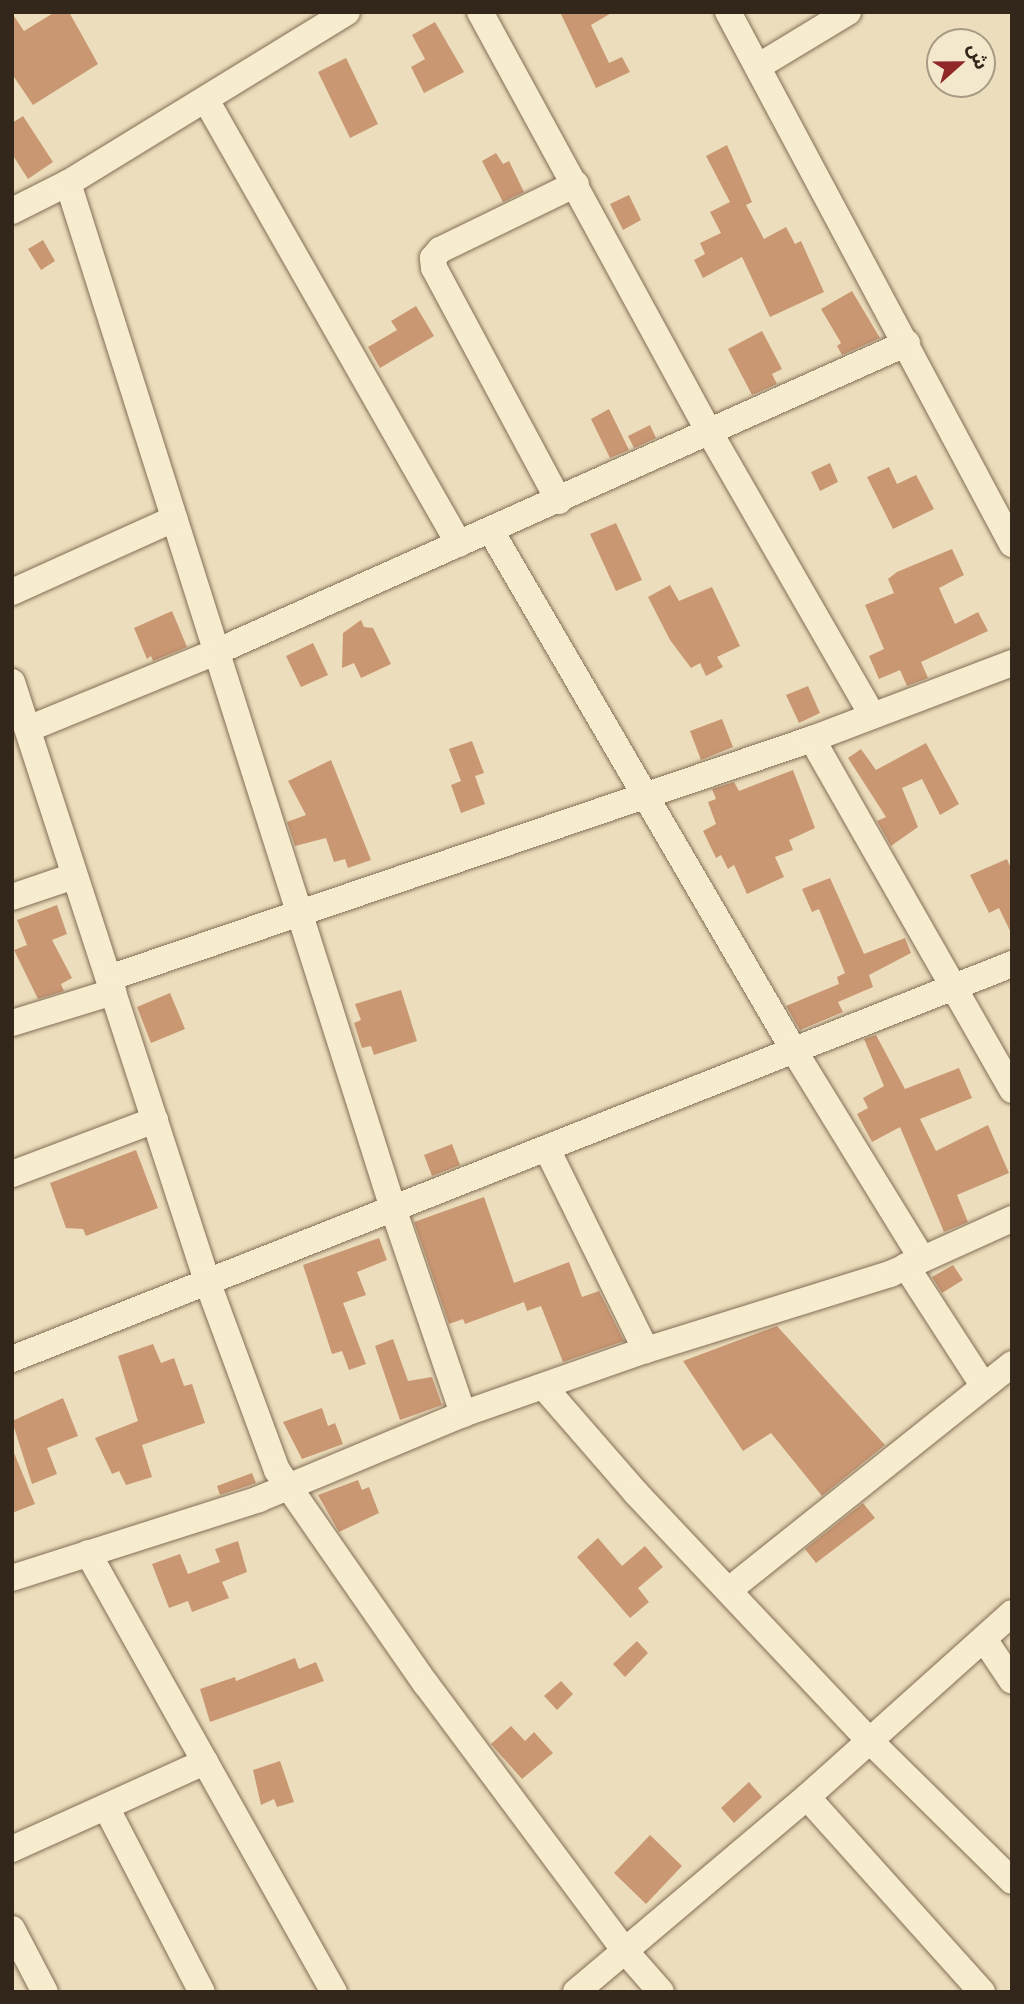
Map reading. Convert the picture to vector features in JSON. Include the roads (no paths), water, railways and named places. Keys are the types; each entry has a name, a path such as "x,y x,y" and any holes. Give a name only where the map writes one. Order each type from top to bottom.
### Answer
{"street":[{"path":"12,211 68,183 347,12"},
{"path":"480,12 710,433 872,715"},
{"path":"728,12 908,343 1012,544"},
{"path":"758,66 848,12"},
{"path":"206,100 459,544"},
{"path":"68,183 393,1208 463,1414"},
{"path":"559,501 434,268 433,258 440,250 576,184"},
{"path":"27,729 216,652 908,343"},
{"path":"12,592 174,519"},
{"path":"491,531 647,795 983,1385"},
{"path":"12,1023 299,914 813,739 1012,663"},
{"path":"12,682 207,1281 253,1411 286,1488 626,1952 661,1992"},
{"path":"813,739 1012,1090"},
{"path":"12,897 74,876"},
{"path":"12,1359 1012,964"},
{"path":"12,1174 155,1120"},
{"path":"547,1149 646,1350"},
{"path":"12,1578 286,1488 463,1414 913,1262 1012,1219"},
{"path":"729,1590 1012,1364"},
{"path":"544,1387 636,1493 868,1739 1012,1881"},
{"path":"88,1553 334,1992"},
{"path":"576,1992 807,1797 868,1739 1012,1613"},
{"path":"984,1639 1012,1681"},
{"path":"12,1849 205,1762"},
{"path":"807,1797 982,1992"},
{"path":"106,1807 202,1992"},
{"path":"12,1929 45,1992"}]}
